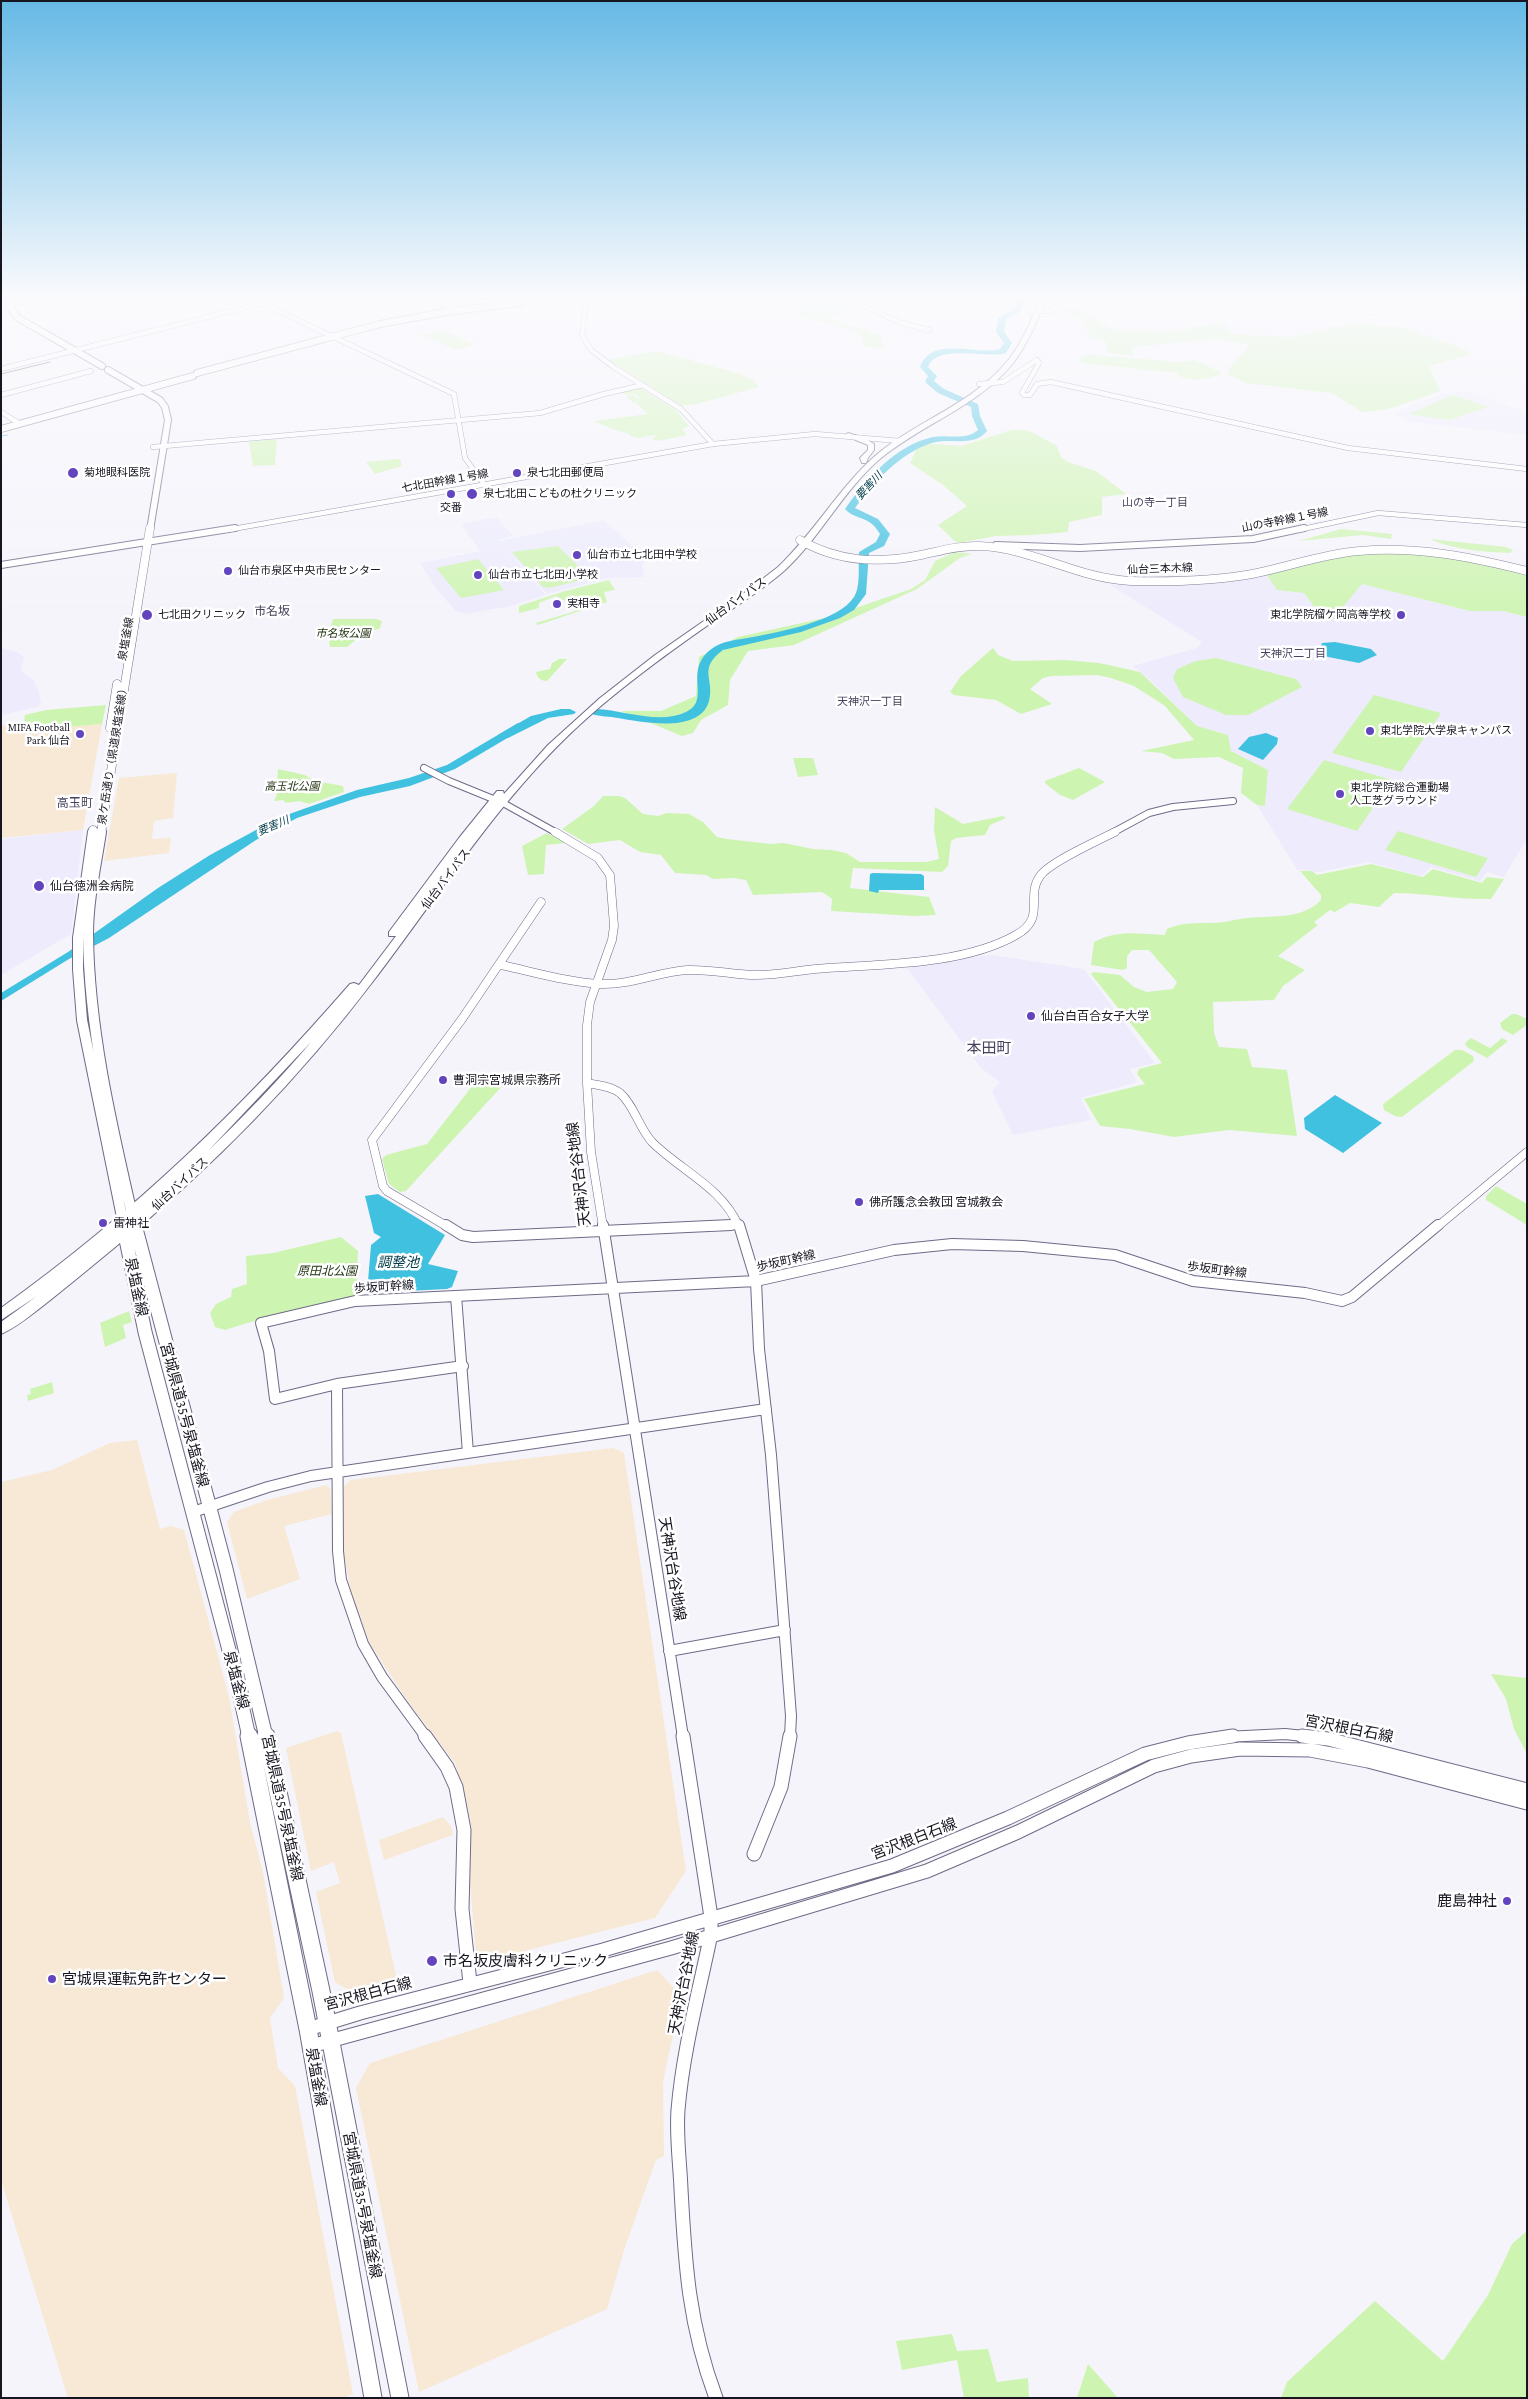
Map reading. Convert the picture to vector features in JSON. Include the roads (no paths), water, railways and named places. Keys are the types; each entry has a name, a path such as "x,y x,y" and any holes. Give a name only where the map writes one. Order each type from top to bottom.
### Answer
{"highway":[{"path":"897,440 949,407"},
{"path":"848,435 872,444 871,450 864,458 864,462"},
{"name":"仙台バイパス","path":"803,542 844,483 864,462 897,440"},
{"name":"仙台バイパス","path":"1,1315 182,1184 282,1083 368,981 498,801 552,746 596,705 648,664 772,576 862,472 897,440"},
{"name":"仙台バイパス","path":"1,1329 128,1223"}],"main road":[{"path":"1,427 77,407"},
{"name":"泉塩釜線","path":"157,407 160,410 162,421 145,543 87,865 78,938 83,965 82,1020 128,1223 145,1332 248,1727 308,2029 373,2398"},
{"name":"仙台三本木線","path":"803,542 832,555 873,561 905,558 956,548 981,546 1013,548 1090,575 1122,581 1227,577 1260,572 1330,554 1400,549 1458,556 1527,571"},
{"name":"泉ケ岳通り（県道泉塩釜線）","path":"83,965 92,886 145,543"},
{"name":"宮城県道35号泉塩釜線","path":"128,1223 226,1569 260,1708 326,2022 400,2398"}],"street":[{"path":"457,407 465,458 484,484"},
{"path":"158,446 540,413 566,407"},
{"path":"678,407 713,444"},
{"path":"1163,407 1348,448 1527,469"},
{"path":"1,412 18,423"},
{"name":"七北田幹線１号線","path":"1,565 299,518 713,444 800,435 848,435 897,440"},
{"name":"山の寺幹線１号線","path":"1013,548 1080,548 1253,539 1378,513 1527,525"},
{"name":"天神沢台谷地線","path":"424,768 498,801 592,853 603,863 610,875 614,926 612,940 590,1002 587,1025 587,1083 591,1152 711,1917 711,1934 684,2064 678,2111 678,2139 684,2275 688,2304 706,2374 716,2398"},
{"path":"501,965 596,984 624,983 689,970 759,975 869,965 982,949 1013,937 1028,926 1037,911 1034,884 1040,874 1050,866 1149,813 1173,806 1233,801"},
{"path":"541,902 501,965 426,1071 377,1131 372,1140 383,1186 387,1191 462,1235 473,1237 738,1225"},
{"path":"587,1083 607,1087 621,1094 651,1141 713,1190 730,1209 738,1225 756,1281 759,1349 766,1409 791,1716 790,1746 785,1776 774,1810 754,1854"},
{"name":"歩坂町幹線","path":"463,1366 337,1384 275,1399 269,1352 262,1323 331,1305 355,1301 756,1281 894,1250 952,1244 1096,1252 1134,1260 1177,1277 1193,1281 1305,1293 1342,1301 1352,1297 1527,1152"},
{"path":"456,1296 463,1366 468,1453"},
{"path":"337,1384 338,1551 341,1580 363,1644 382,1677 447,1767 456,1787 464,1830 462,1909 470,1984"},
{"path":"193,1512 288,1482 338,1472 766,1409"},
{"path":"668,1651 785,1630"},
{"name":"宮沢根白石線","path":"308,2029 326,2022 602,1950 711,1917 822,1888 892,1866 1008,1818 1145,1754 1188,1743 1232,1736 1285,1734 1328,1739 1527,1790"},
{"path":"311,2046 671,1948 711,1934 837,1900 927,1871 1036,1824 1154,1766 1191,1756 1240,1749 1310,1750 1368,1761 1527,1803"}],"water":[{"path":"1335,642 1371,649 1377,655 1359,663 1318,655 1322,643"},
{"path":"518,723 526,727 455,769 410,786 360,797 297,818 256,840 109,938 69,959 1,1001 1,993 68,952 158,888 210,855 278,818 357,790 409,778 447,765"},
{"path":"1266,733 1278,738 1277,744 1263,760 1238,749 1249,737"},
{"path":"870,874 921,874 924,876 924,890 879,890 878,893 869,891"},
{"path":"1335,1095 1382,1123 1343,1153 1305,1129 1304,1118"},
{"name":"調整池","path":"378,1194 445,1235 428,1264 458,1271 452,1287 447,1289 367,1293 371,1245 381,1237 374,1233 365,1196"}],"waterway":[{"name":"要害川","path":"596,712 655,720 679,719 690,715 702,706 704,700 702,677 704,663 709,656 720,648 797,630 836,616 851,607 861,594 864,552 880,544 885,534 875,521 856,514 850,509 874,479 917,446 934,439 972,438 983,431 976,416 975,407"},
{"path":"1,436 8,435"},
{"name":"要害川","path":"504,735 536,719 561,712 570,712"}],"place":[{"name":"菊地眼科医院","path":"73,473"},
{"name":"泉七北田郵便局","path":"517,473"},
{"name":"交番","path":"451,494"},
{"name":"泉七北田こどもの杜クリニック","path":"472,494"},
{"name":"仙台市立七北田中学校","path":"577,555"},
{"name":"仙台市泉区中央市民センター","path":"228,571"},
{"name":"仙台市立七北田小学校","path":"478,575"},
{"name":"実相寺","path":"557,604"},
{"name":"七北田クリニック","path":"147,615"},
{"name":"東北学院榴ケ岡高等学校","path":"1401,615"},
{"name":"東北学院大学泉キャンパス","path":"1370,731"},
{"name":"MIFA Football Park 仙台","path":"80,734"},
{"name":"東北学院総合運動場 人工芝グラウンド","path":"1340,794"},
{"name":"仙台徳洲会病院","path":"39,886"},
{"name":"仙台白百合女子大学","path":"1031,1016"},
{"name":"曹洞宗宮城県宗務所","path":"443,1080"},
{"name":"佛所護念会教団 宮城教会","path":"859,1202"},
{"name":"雷神社","path":"103,1223"},
{"name":"鹿島神社","path":"1507,1901"},
{"name":"市名坂皮膚科クリニック","path":"432,1961"},
{"name":"宮城県運転免許センター","path":"52,1979"}],"district":[{"name":"山の寺一丁目","path":"1155,503"},
{"name":"市名坂","path":"272,611"},
{"name":"天神沢二丁目","path":"1293,654"},
{"name":"天神沢一丁目","path":"870,702"},
{"name":"高玉町","path":"75,803"},
{"name":"本田町","path":"989,1048"}],"park label":[{"name":"市名坂公園","path":"343,634"},
{"name":"高玉北公園","path":"292,787"},
{"name":"原田北公園","path":"327,1271"}]}
